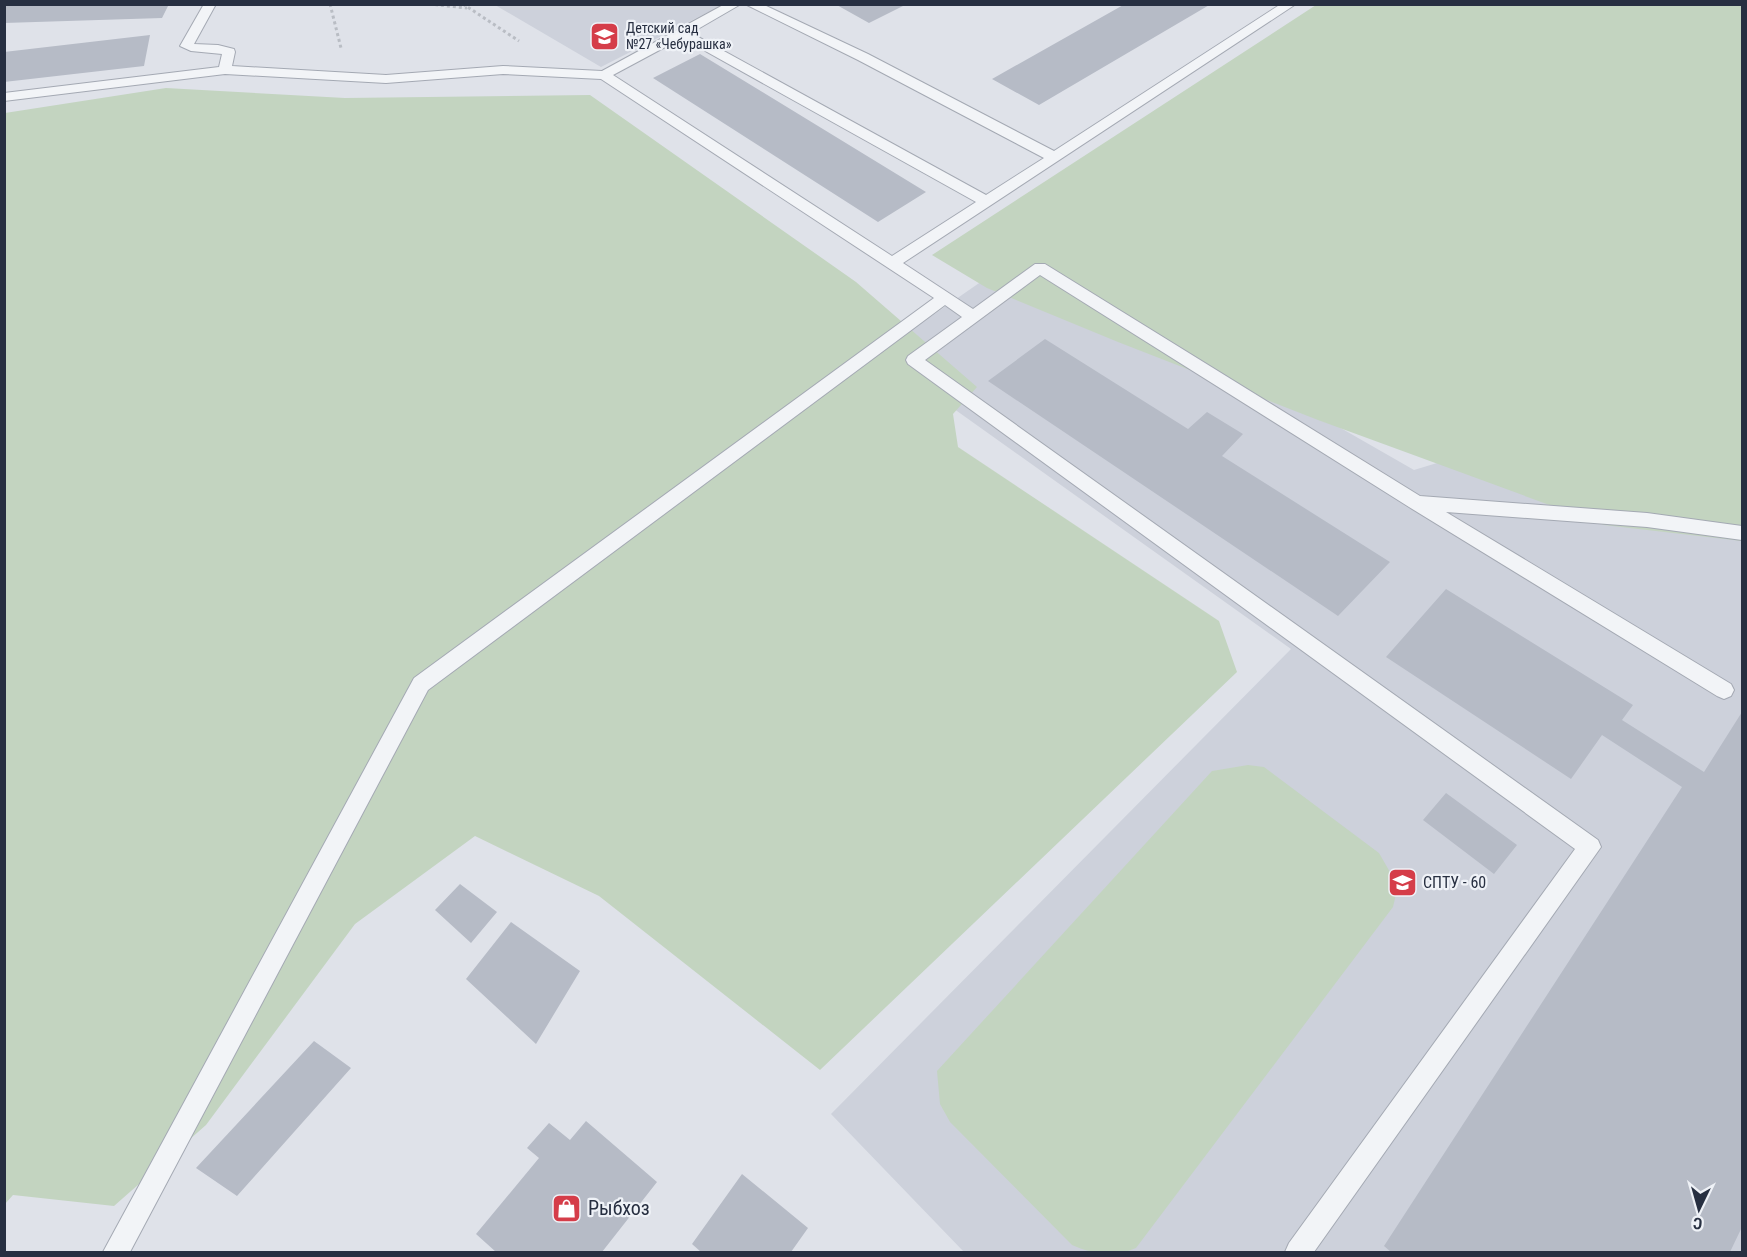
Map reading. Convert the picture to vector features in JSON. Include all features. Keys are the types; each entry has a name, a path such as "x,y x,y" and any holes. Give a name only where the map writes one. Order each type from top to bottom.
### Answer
{"lane":[{"path":"210,4 186,46 219,48 229,52 225,70"},
{"path":"604,75 735,4"},
{"path":"751,4 863,57 1054,158"},
{"path":"891,264 1290,4"},
{"path":"682,33 987,202"},
{"path":"4,97 225,70 386,79 503,70 604,75 974,317"},
{"path":"1298,1252 1590,847 914,360 1040,268 1415,502 1724,690"},
{"path":"116,1252 421,684 944,298"},
{"path":"1415,502 1647,520 1743,532"}],"path":[{"path":"330,4 348,78"},
{"path":"429,4 468,8"},
{"path":"463,4 567,73"}],"shaded area":[{"name":"Детский сад №27 «Чебурашка»","path":"495,5 722,5 601,67"},
{"name":"СПТУ - 60","path":"1028,249 1414,470 1447,460 1742,508 1742,1252 964,1252 831,1114 1291,649 877,354"}],"green space":[{"path":"1316,5 1742,5 1742,541 1604,525 1318,420 1118,342 987,288 932,255"},
{"path":"166,88 345,98 590,95 856,282 977,387 953,414 958,447 1219,621 1237,672 820,1070 599,896 475,836 355,924 206,1125 114,1206 13,1195 5,1204 5,113"},
{"path":"1248,765 1264,767 1379,853 1394,879 1397,890 1393,907 1136,1248 1112,1253 1079,1248 1072,1245 950,1122 940,1104 937,1071 1212,771"}],"building":[{"path":"4,4 169,4 162,18 4,23"},
{"path":"835,4 907,4 869,23"},
{"path":"1125,4 1211,4 1039,105 992,79"},
{"path":"150,35 144,66 4,82 4,52"},
{"path":"700,54 926,192 878,222 653,78"},
{"path":"1045,339 1188,429 1207,412 1243,434 1222,456 1390,562 1338,616 988,381"},
{"path":"1446,589 1633,705 1622,720 1704,772 1742,712 1742,1227 1730,1252 1391,1252 1384,1246 1682,787 1602,735 1571,779 1386,657"},
{"path":"1446,793 1517,845 1494,874 1423,820"},
{"path":"460,884 497,912 471,943 435,910"},
{"path":"511,922 580,971 536,1044 466,979"},
{"path":"314,1041 351,1068 237,1196 196,1168"},
{"name":"Рыбхоз","path":"586,1121 657,1182 602,1252 496,1252 476,1234 539,1158 527,1148 549,1123 570,1140"},
{"path":"742,1174 808,1228 791,1252 701,1252 692,1244"}],"place":[{"name":"Детский сад №27 «Чебурашка»","path":"605,36"},
{"name":"СПТУ - 60","path":"1402,882"},
{"name":"Рыбхоз","path":"567,1208"}]}
